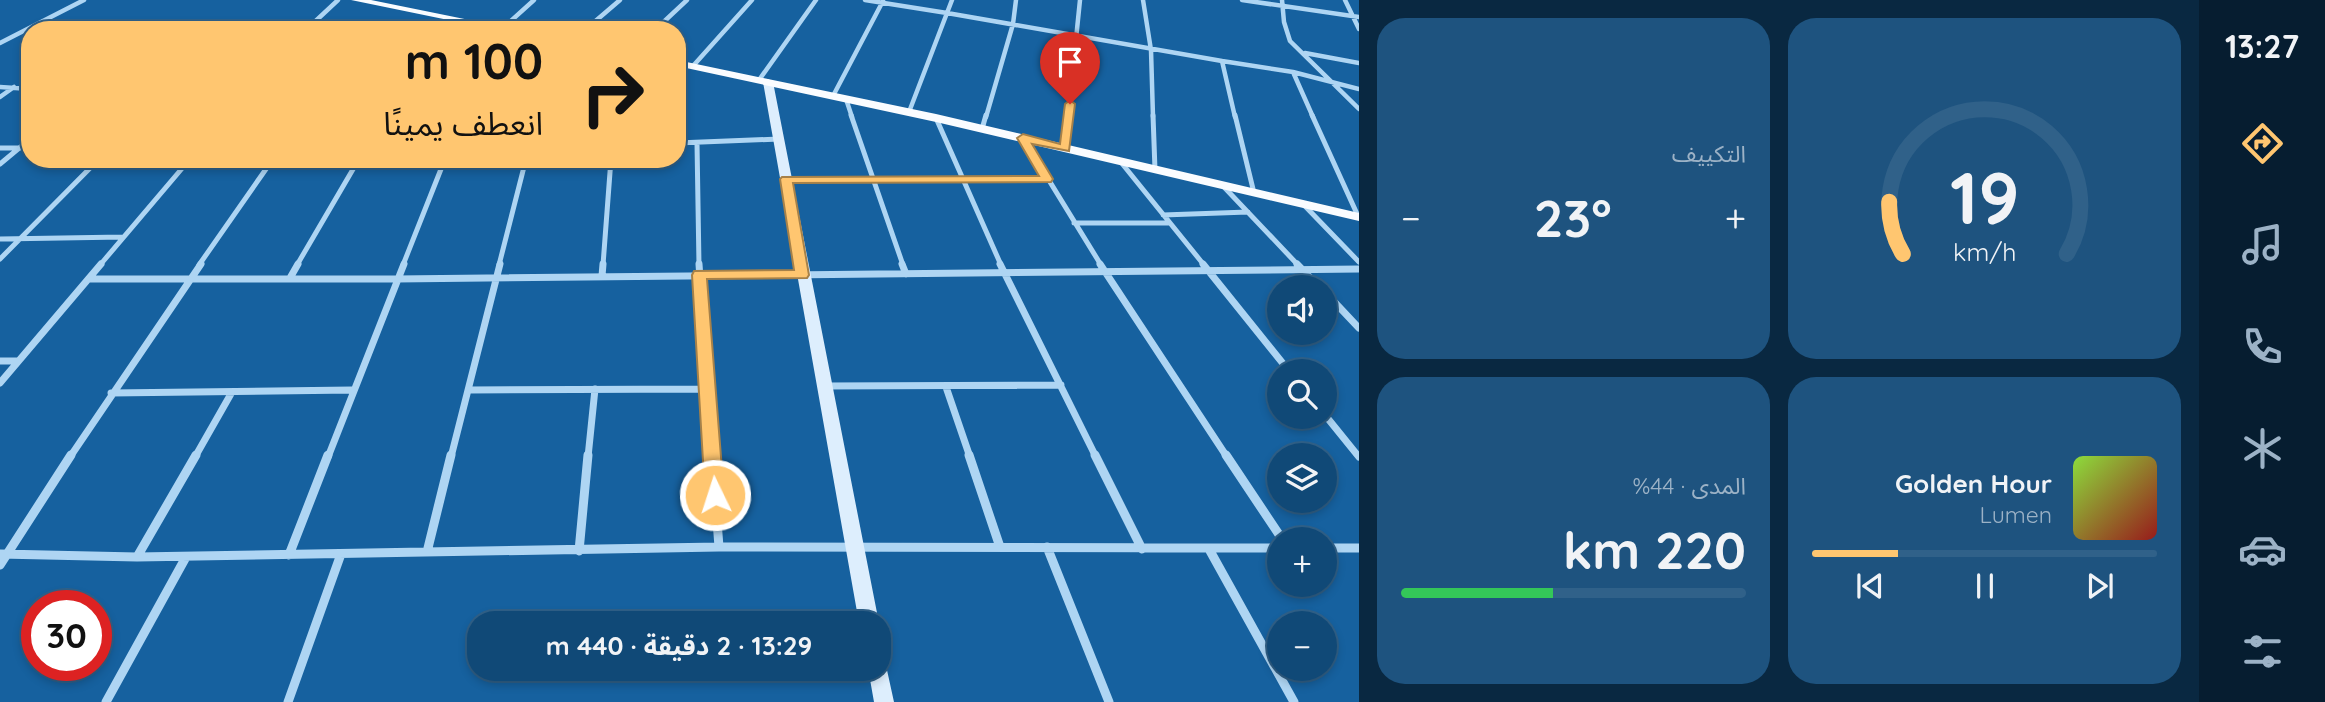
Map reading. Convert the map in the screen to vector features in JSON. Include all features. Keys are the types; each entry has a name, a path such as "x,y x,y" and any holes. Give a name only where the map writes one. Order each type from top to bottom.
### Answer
{"main road":[{"path":"356,0 466,21"},
{"path":"686,65 936,118 1358,216"}],"street":[{"path":"43,21 84,0"},
{"path":"316,21 338,0"},
{"path":"515,21 534,0"},
{"path":"596,21 621,0"},
{"path":"665,21 687,0"},
{"path":"693,66 752,0"},
{"path":"816,0 764,81 779,139 802,275 867,611"},
{"path":"865,0 1293,72 1359,89"},
{"path":"909,112 952,0"},
{"path":"982,129 1013,24 1016,0"},
{"path":"1065,149 1080,0"},
{"path":"1143,0 1151,50 1155,170"},
{"path":"1241,0 1283,3 1356,17"},
{"path":"1345,0 1356,17 1359,29"},
{"path":"883,1 839,98 873,180 906,274"},
{"path":"1283,3 1284,22 1290,41 1359,109"},
{"path":"0,43 21,32"},
{"path":"1304,53 1359,63"},
{"path":"1222,61 1254,193"},
{"path":"1293,72 1358,216"},
{"path":"0,86 21,88"},
{"path":"0,97 14,87"},
{"path":"936,118 1004,272 1142,549"},
{"path":"1023,138 1104,271 1274,527"},
{"path":"686,143 779,139"},
{"path":"696,143 699,275 719,547"},
{"path":"0,164 21,146"},
{"path":"0,148 18,148"},
{"path":"1120,161 1279,359"},
{"path":"0,259 90,168"},
{"path":"0,383 91,279 182,168"},
{"path":"0,565 4,554 111,393 267,168"},
{"path":"290,278 354,168"},
{"path":"289,555 440,168"},
{"path":"427,552 524,168"},
{"path":"602,276 610,168"},
{"path":"786,179 1047,179"},
{"path":"1224,187 1308,275"},
{"path":"1303,204 1359,262"},
{"path":"1163,215 1248,212"},
{"path":"1074,223 1170,223"},
{"path":"0,239 123,237"},
{"path":"91,279 396,279 1359,268"},
{"path":"1337,305 1359,328"},
{"path":"0,361 18,361"},
{"path":"823,386 1061,385"},
{"path":"946,387 1000,547"},
{"path":"579,551 595,389"},
{"path":"469,390 707,389"},
{"path":"111,393 352,390"},
{"path":"137,557 232,392"},
{"path":"1336,429 1359,457"},
{"path":"4,554 186,557 855,546 1267,548"},
{"path":"1047,547 1108,702"},
{"path":"1337,548 1359,548"},
{"path":"1209,549 1294,702"},
{"path":"288,702 341,554"},
{"path":"106,702 186,557"},
{"path":"880,681 884,702"}],"route":[{"path":"715,495 699,275 802,275 786,179 1047,179 1023,138 1065,149 1070,104"}]}
